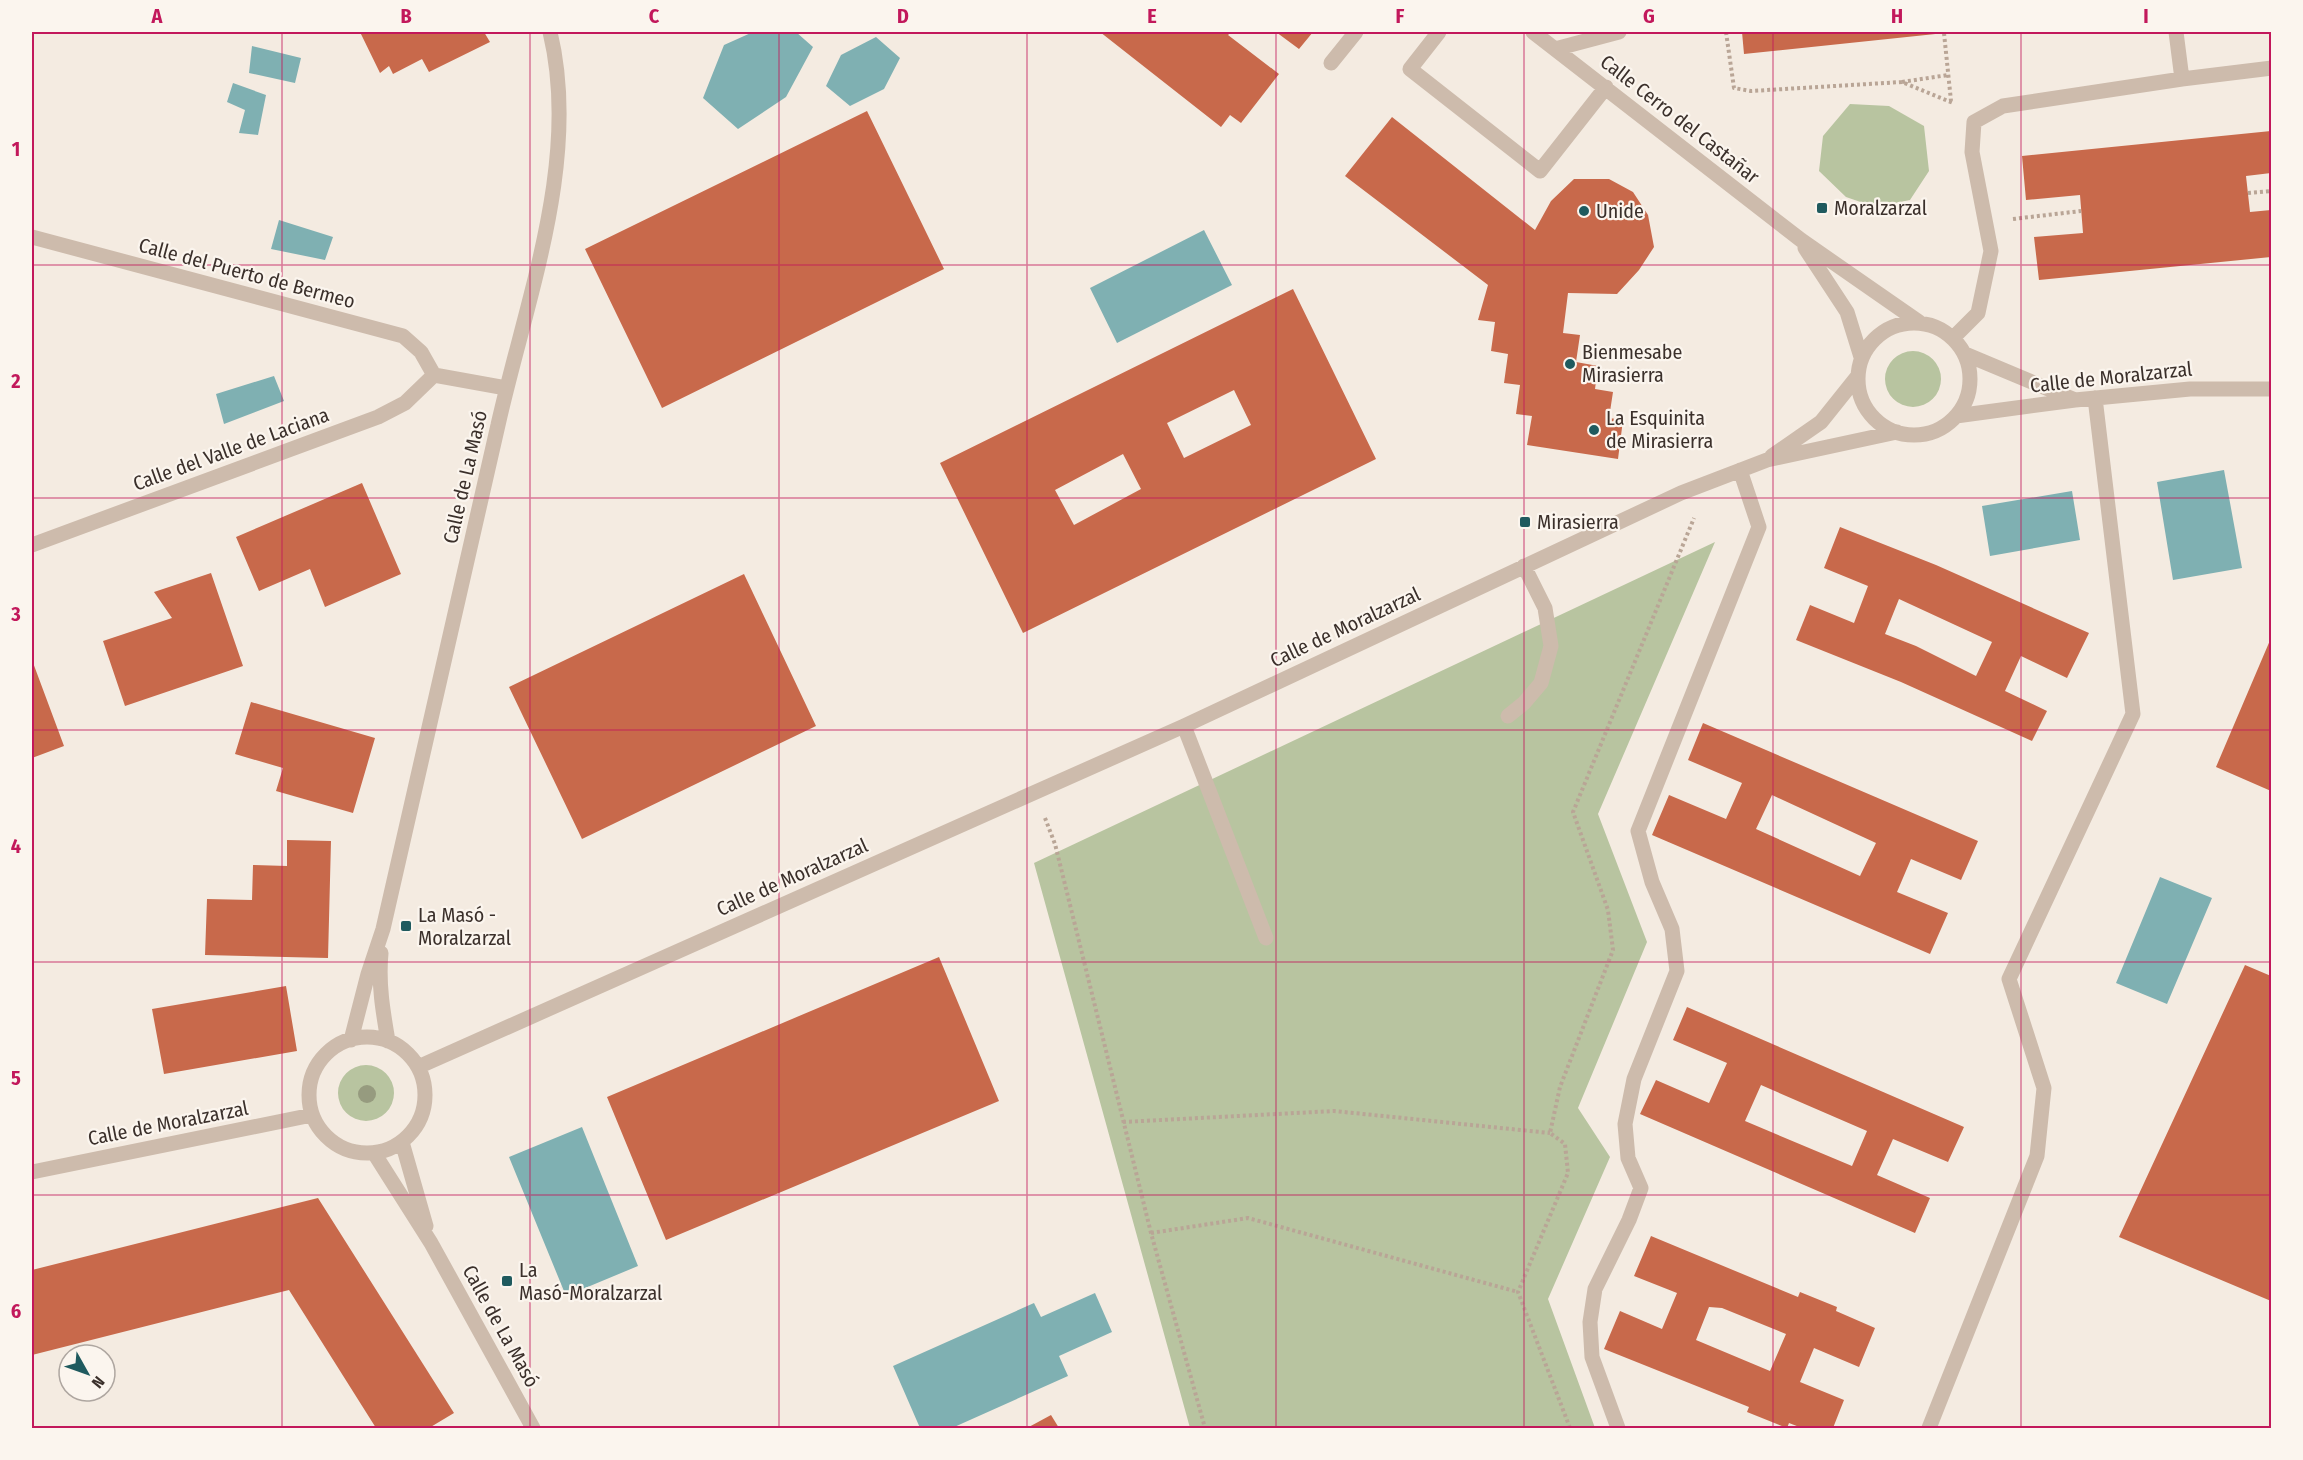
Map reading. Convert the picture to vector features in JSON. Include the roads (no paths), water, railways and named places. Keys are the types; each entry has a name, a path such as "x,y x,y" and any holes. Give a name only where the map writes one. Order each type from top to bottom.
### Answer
{"street":[{"name":"Calle de La Masó","path":"351,1040 368,974 383,929 506,388 551,211 557,167 559,93 550,32"},
{"path":"1331,63 1356,32"},
{"path":"1439,32 1410,69 1540,171 1606,87"},
{"name":"Calle Cerro del Castañar","path":"1533,32 1801,240 1919,322 1937,327 1953,338 1965,354 1971,380 1966,399 1956,416"},
{"path":"1555,49 1619,32"},
{"path":"2176,32 2182,79"},
{"path":"1953,338 1978,313 1991,252 1972,152 1974,122 2003,106 2271,68"},
{"name":"Calle del Puerto de Bermeo","path":"32,237 403,336 421,352 434,375"},
{"name":"Calle Cerro del Castañar","path":"1801,240 1847,312 1861,357"},
{"path":"1919,322 1900,323 1882,332 1868,345 1861,357 1857,377 1859,396 1869,414 1884,427 1902,435 1922,435 1935,432 1956,416"},
{"path":"1965,354 2075,400"},
{"path":"434,375 506,388"},
{"name":"Calle del Valle de Laciana","path":"32,545 378,417 405,403 434,375"},
{"path":"1767,460 1821,422 1857,377"},
{"name":"Calle de Moralzarzal","path":"1956,416 2075,400 2190,389 2271,389"},
{"path":"1929,1428 2037,1156 2044,1088 2009,979 2133,714 2095,398"},
{"name":"Calle de Moralzarzal","path":"418,1067 1184,726 1681,493 1767,460 1897,432"},
{"path":"1618,1428 1592,1357 1590,1322 1594,1289 1629,1220 1641,1188 1628,1158 1625,1124 1634,1079 1677,971 1672,929 1653,882 1638,831 1759,527 1740,470"},
{"path":"1508,716 1524,703 1541,683 1551,646 1545,608 1524,566"},
{"path":"1184,726 1266,938"},
{"name":"Calle de La Masó","path":"383,929 380,971 382,1009 388,1041"},
{"path":"369,1037 388,1041 406,1052 418,1067 425,1094 422,1114 416,1126 402,1142 374,1153 354,1152 335,1144 320,1129 312,1115 309,1096 311,1080 319,1062 333,1048 351,1040 369,1037"},
{"name":"Calle de Moralzarzal","path":"32,1172 312,1115"},
{"name":"Calle de La Masó","path":"402,1142 431,1243"},
{"name":"Calle de La Masó","path":"374,1153 431,1243 533,1428"}],"water":[{"path":"753,32 796,32 813,47 786,97 738,129 703,98 724,45"},
{"path":"876,37 900,58 884,89 850,106 826,86 841,55"},
{"path":"252,46 301,58 295,83 249,73"},
{"path":"233,83 266,95 258,135 239,133 245,110 227,102"},
{"path":"279,220 333,237 325,260 271,249"},
{"path":"1204,230 1232,285 1117,343 1090,288"},
{"path":"274,376 284,401 224,424 216,394"},
{"path":"2224,470 2242,568 2173,580 2157,482"},
{"path":"2072,491 2080,540 1990,556 1982,506"},
{"path":"2160,877 2212,898 2167,1004 2116,983"},
{"path":"582,1127 638,1266 566,1296 509,1157"},
{"path":"1095,1293 1112,1332 1059,1356 1068,1376 952,1428 920,1428 893,1366 1034,1303 1041,1317"}],"place":[{"name":"Moralzarzal","path":"1822,208"},
{"name":"Unide","path":"1584,211"},
{"name":"Bienmesabe Mirasierra","path":"1570,364"},
{"name":"La Esquinita de Mirasierra","path":"1594,430"},
{"name":"Mirasierra","path":"1525,522"},
{"name":"La Masó - Moralzarzal","path":"406,926"},
{"name":"La Masó-Moralzarzal","path":"507,1281"}]}
